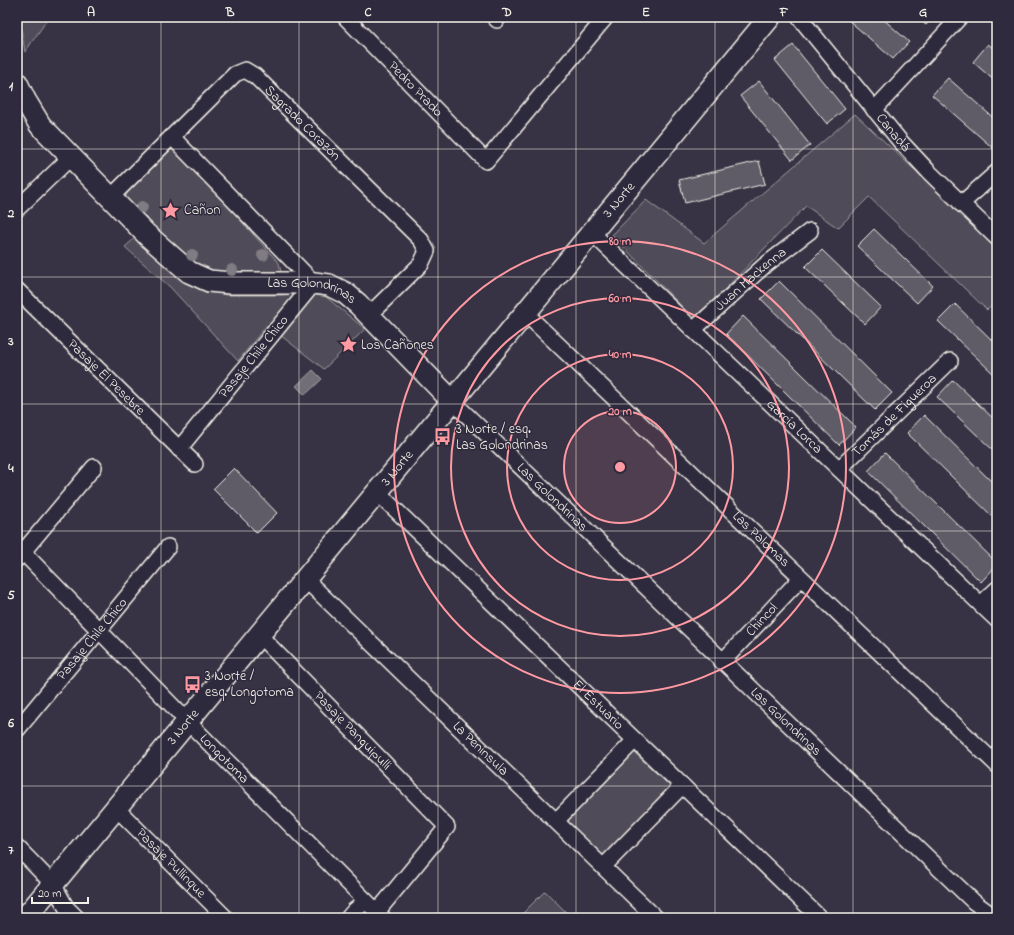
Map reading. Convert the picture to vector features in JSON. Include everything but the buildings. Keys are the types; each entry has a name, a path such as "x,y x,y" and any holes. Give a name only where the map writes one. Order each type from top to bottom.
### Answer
{"street":[{"name":"Pedro Prado","path":"345,17 486,161 606,17"},
{"name":"Canadá","path":"799,17 874,110 929,172 997,238"},
{"path":"874,110 960,17"},
{"name":"3 Norte","path":"25,918 592,233 766,18"},
{"name":"Sagrado Corazón","path":"111,197 235,74 245,70 255,76 421,240 427,252 420,264 370,315"},
{"name":"Las Golondrinas","path":"17,83 24,100 40,125 147,235 189,272 209,281 230,283 314,283 329,285 345,293 370,315 452,401 722,662 974,902 996,918"},
{"path":"172,138 314,283"},
{"path":"17,210 72,157"},
{"path":"961,204 997,172"},
{"name":"Juan Mackenna","path":"693,330 764,266 810,231"},
{"name":"García Lorca","path":"592,233 997,620"},
{"name":"Pasaje Chile Chico","path":"179,449 314,283"},
{"name":"Pasaje El Pesebre","path":"17,290 195,464"},
{"name":"Las Palomas","path":"525,313 997,765"},
{"name":"Tomás de Figueroa","path":"839,469 950,361"},
{"path":"19,553 94,467"},
{"name":"El Estuario","path":"377,492 820,918"},
{"name":"Pasaje Chile Chico","path":"17,730 168,547"},
{"name":"Longotoma","path":"19,553 99,631 380,915"},
{"name":"Chincol","path":"722,662 801,578"},
{"name":"La Península","path":"305,579 656,918"},
{"path":"981,604 997,589"},
{"name":"Pasaje Panguipulli","path":"259,635 447,827 380,915"},
{"path":"556,821 635,740"},
{"path":"603,867 682,786"},
{"name":"Pasaje Pullinque","path":"116,808 226,918"},
{"path":"17,847 53,884 66,907 77,918"},
{"path":"348,918 366,901"}],"shaded area":[{"path":"19,17 49,17 25,52"},
{"path":"855,114 997,247 997,301 987,310 869,197 838,228 806,206 695,320 612,235 646,200 704,243"},
{"path":"172,144 279,263 282,276 218,274 177,254 124,200 131,185"},
{"path":"136,237 202,289 226,295 282,295 320,292 365,329 324,369 267,325 238,361 170,287 125,247"},
{"path":"313,370 322,379 305,395 296,386"},
{"path":"633,751 672,788 605,858 567,821"},
{"path":"545,891 572,918 518,918"}],"place":[{"name":"Cañon","path":"171,210"},
{"name":"Los Cañones","path":"348,345"},
{"name":"3 Norte / esq. Las Golondrinas","path":"443,437"},
{"name":"3 Norte / esq. Longotoma","path":"192,684"}]}
